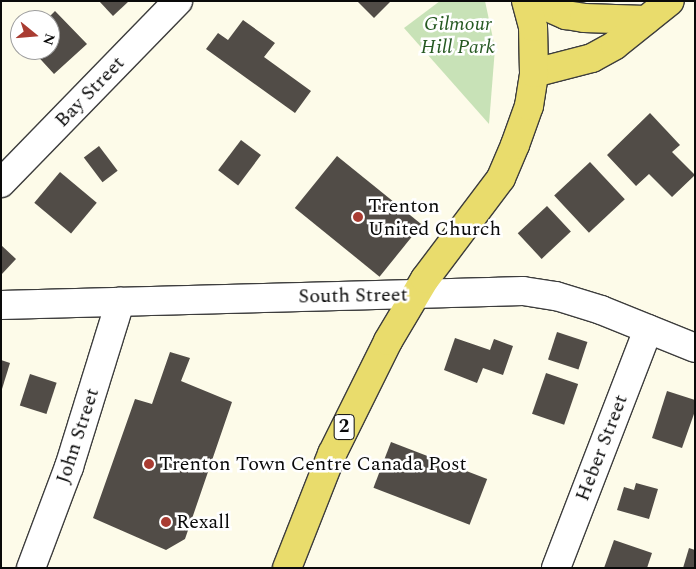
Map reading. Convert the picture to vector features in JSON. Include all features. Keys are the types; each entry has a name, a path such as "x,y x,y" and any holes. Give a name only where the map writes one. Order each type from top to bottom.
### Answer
{"main road":[{"path":"526,1 533,27 534,73 592,58 615,45 670,1"},
{"path":"534,1 566,15 584,18 646,20"},
{"name":"2","path":"288,568 335,446 388,341 416,294 501,178 529,106 534,73"}],"street":[{"name":"Bay Street","path":"1,183 178,1"},
{"name":"South Street","path":"1,305 523,291 548,295 601,310 695,348"},
{"name":"John Street","path":"31,568 69,467 120,302"},
{"name":"Heber Street","path":"556,568 648,329"}],"green space":[{"name":"Gilmour Hill Park","path":"440,1 485,1 495,48 489,124 404,28"}],"building":[{"path":"99,1 129,1 113,16"},
{"path":"357,1 391,1 374,18"},
{"path":"60,16 87,44 54,74 41,60 60,60"},
{"path":"243,20 275,43 264,57 311,91 295,113 206,49 218,33 228,40"},
{"path":"650,113 680,145 672,152 695,175 672,197 649,174 636,186 607,155"},
{"path":"241,140 261,155 238,185 218,170"},
{"path":"99,146 118,171 102,182 84,157"},
{"name":"Trenton United Church","path":"337,156 422,225 380,277 295,208"},
{"path":"590,162 625,199 589,233 554,195"},
{"path":"60,172 97,203 71,233 34,203"},
{"path":"547,206 571,232 542,259 518,233"},
{"path":"1,245 16,259 1,275"},
{"path":"557,332 587,342 578,369 548,360"},
{"path":"455,338 490,350 494,339 513,346 503,375 483,368 477,383 444,370"},
{"path":"170,352 190,358 181,381 232,402 185,539 166,550 93,518 135,399 152,404"},
{"path":"1,360 10,363 2,389 1,389"},
{"path":"546,373 578,384 564,425 532,414"},
{"path":"30,374 57,383 46,414 20,405"},
{"path":"667,391 695,400 695,411 682,448 652,438"},
{"path":"391,442 487,479 470,525 373,488"},
{"path":"636,483 658,489 649,519 617,510 624,487 634,490"},
{"path":"614,540 652,553 647,568 604,568"},
{"path":"689,548 695,550 695,568 683,568"}],"place":[{"name":"Trenton United Church","path":"358,217"},
{"name":"Trenton Town Centre Canada Post","path":"149,464"},
{"name":"Rexall","path":"166,522"}]}
